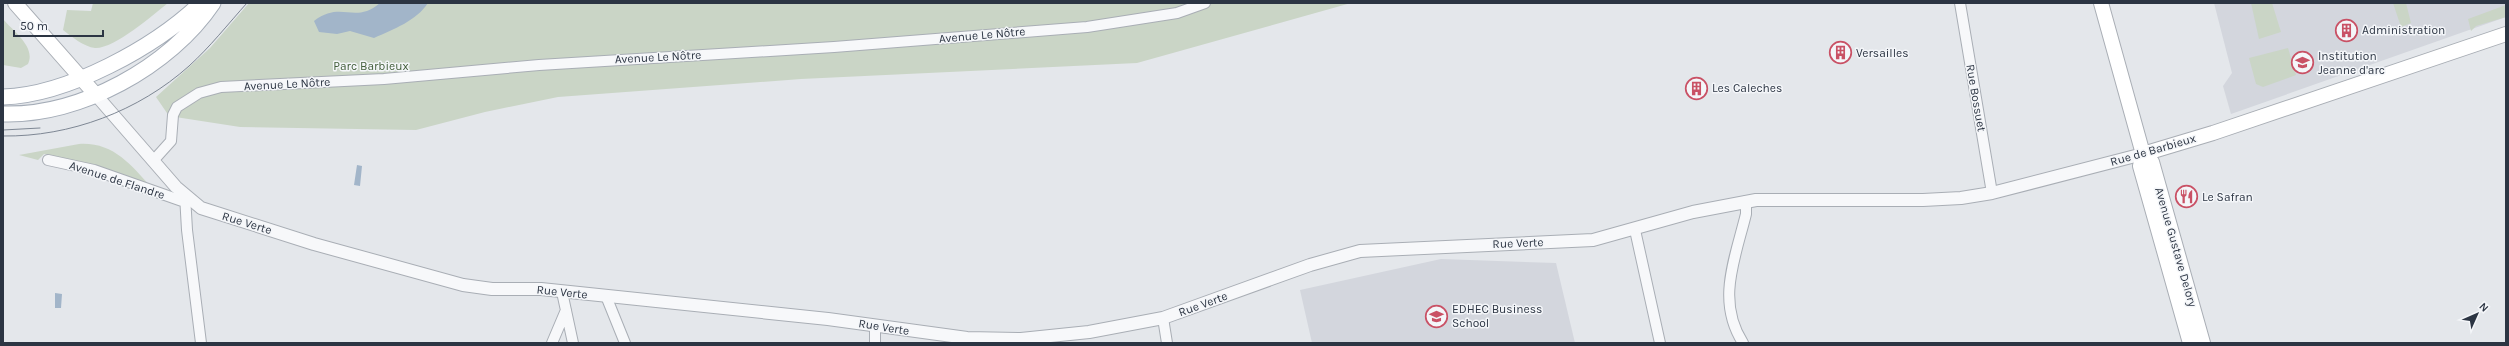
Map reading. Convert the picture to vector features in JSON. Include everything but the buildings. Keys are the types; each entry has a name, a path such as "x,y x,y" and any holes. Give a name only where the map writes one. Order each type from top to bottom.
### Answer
{"main road":[{"path":"15,3 96,95"},
{"path":"3,97 48,90 81,78 120,59 171,29 201,3"},
{"path":"3,114 44,111 96,95 162,57 188,34 213,3"},
{"name":"Avenue Gustave Delory","path":"2101,3 2143,154 2140,166 2190,343"},
{"name":"Rue de Barbieux","path":"2143,154 2213,133 2506,34"},
{"name":"Avenue Gustave Delory","path":"2143,154 2152,162 2203,343"}],"street":[{"name":"Avenue Le Nôtre","path":"153,161 171,141 173,115 177,107 199,93 221,87 384,79 539,65 834,47 1080,28 1177,13 1205,3"},
{"name":"Rue Bossuet","path":"1960,3 1992,193"},
{"name":"Rue Verte","path":"96,95 185,199 201,208 444,281 484,288 562,292 828,319 966,338 1021,339 1088,332 1163,318 1305,267 1360,251 1581,241 1605,238 1693,212 1746,201 1787,199"},
{"name":"Rue de Barbieux","path":"1787,199 1923,200 1992,193 2143,154"},
{"name":"Avenue de Flandre","path":"48,160 94,170 185,199"},
{"path":"185,199 201,343"},
{"path":"1743,343 1731,319 1728,295 1746,214 1746,201"},
{"path":"1635,230 1660,343"},
{"path":"562,292 572,343"},
{"path":"606,296 624,343"},
{"path":"552,343 566,310"},
{"path":"1163,318 1167,343"},
{"path":"874,326 876,343"}],"shaded area":[{"name":"Institution Jeanne d'arc","path":"2214,3 2506,3 2506,17 2231,114 2223,86 2232,73"},
{"name":"EDHEC Business School","path":"1441,259 1556,263 1575,343 1312,343 1300,290"}],"green space":[{"path":"93,3 168,3 143,23 122,37 103,47 95,48 82,43 63,30 67,10 91,11"},
{"name":"Parc Barbieux","path":"249,3 1351,3 1137,63 801,79 558,97 485,112 416,130 240,127 169,116 156,97 210,48"},
{"path":"2251,3 2272,3 2281,32 2259,39"},
{"path":"2393,3 2406,3 2411,23 2401,27"},
{"path":"2506,5 2506,17 2476,26 2471,31 2468,19"},
{"path":"3,19 27,46 30,58 28,64 21,68 3,65"},
{"path":"2288,48 2296,75 2263,87 2256,84 2249,58"},
{"path":"79,144 91,144 102,147 120,156 136,170 151,187 86,163 44,154 38,160 19,155"}],"water":[{"path":"380,3 428,3 411,20 374,38 350,31 337,34 319,32 314,21 332,12 363,12"},
{"path":"357,165 362,166 360,186 354,185"},
{"path":"55,293 62,294 61,308 55,308"}],"tram line":[{"path":"3,136 53,132 78,126 126,108 148,96 189,66 212,43 247,3"},
{"path":"3,130 40,128"}],"place":[{"name":"Administration","path":"2347,30"},
{"name":"Versailles","path":"1840,53"},
{"name":"Institution Jeanne d'arc","path":"2303,63"},
{"name":"Les Caleches","path":"1696,88"},
{"name":"Le Safran","path":"2187,197"},
{"name":"EDHEC Business School","path":"1437,316"}]}
